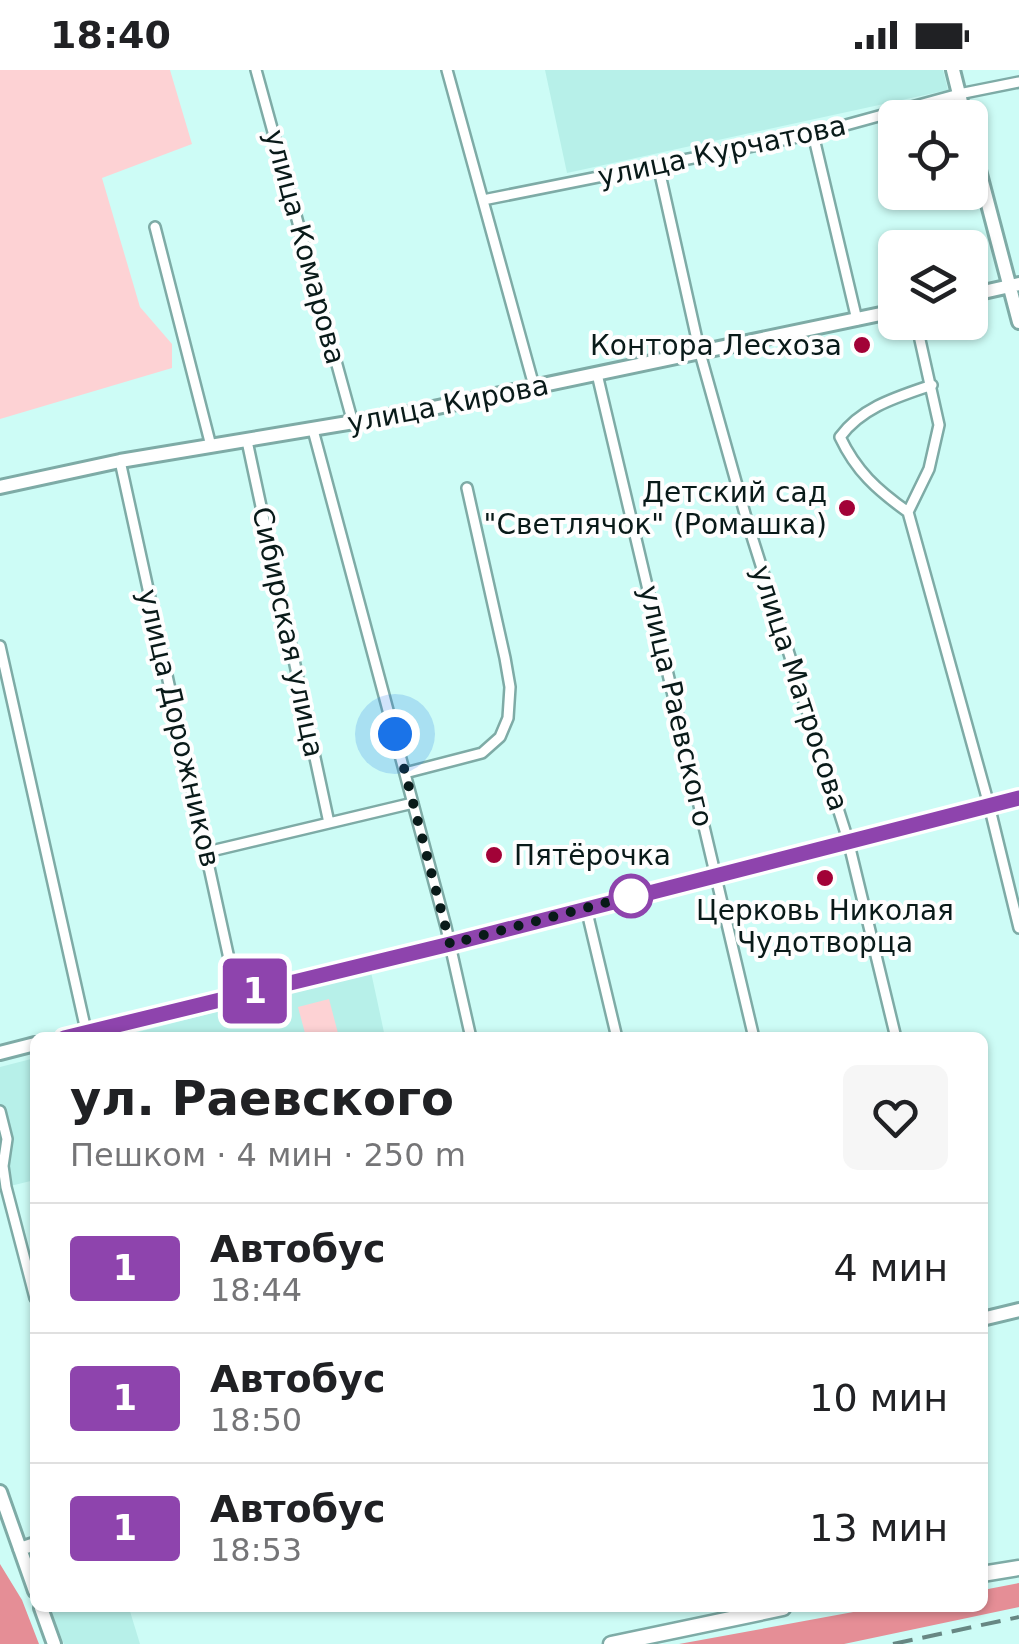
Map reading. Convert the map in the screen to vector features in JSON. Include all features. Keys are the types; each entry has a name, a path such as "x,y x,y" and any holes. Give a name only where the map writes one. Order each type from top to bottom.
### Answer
{"main road":[{"path":"988,1573 1019,1568"},
{"path":"610,1644 765,1612"}],"street":[{"name":"улица Комарова","path":"256,70 354,423"},
{"path":"447,70 534,386"},
{"path":"954,70 960,100"},
{"name":"улица Курчатова","path":"483,200 813,134 959,94 1019,82"},
{"path":"813,134 857,320"},
{"name":"улица Матросова","path":"658,165 700,352 748,521 848,840 895,1032"},
{"path":"988,197 1014,285 1019,322"},
{"path":"155,226 211,446"},
{"path":"988,291 1014,285"},
{"name":"улица Кирова","path":"0,487 120,461 354,423 878,316"},
{"path":"908,512 938,441 939,425 921,340"},
{"name":"улица Раевского","path":"598,374 753,1032"},
{"path":"932,385 854,418 840,437 851,462 876,489 908,512 1019,928"},
{"path":"313,430 450,944 469,1032"},
{"name":"Сибирская улица","path":"247,441 330,823"},
{"name":"улица Дорожников","path":"120,461 238,995"},
{"path":"405,772 482,753 500,737 508,718 510,686 466,488"},
{"path":"0,646 86,1032"},
{"path":"98,1032 1019,798"},
{"path":"207,852 413,803"},
{"path":"586,908 616,1032"},
{"path":"0,1052 30,1045"},
{"path":"0,1111 6,1139 6,1186 30,1279"},
{"path":"988,1318 1019,1310"},
{"path":"0,1492 30,1577"},
{"path":"20,1549 30,1546"},
{"path":"42,1612 54,1644"}],"shaded area":[{"path":"0,70 170,70 192,144 102,178 140,307 172,344 172,368 0,419"},
{"path":"545,70 943,70 948,90 902,100 878,100 878,105 567,173"},
{"path":"371,972 384,1032 138,1032"},
{"path":"329,999 338,1032 305,1032 298,1007"},
{"path":"30,1059 30,1181 6,1187 7,1144 0,1111 0,1067"},
{"path":"0,1564 22,1600 39,1644 0,1644"},
{"path":"1019,1583 1019,1607 844,1644 679,1644 853,1612 988,1612 988,1589"},
{"path":"51,1612 130,1612 140,1644 64,1644"}],"railway":[{"path":"893,1644 1019,1617"}],"bus line":[{"name":"1","path":"89,1032 1019,798"}],"place":[{"name":"Контора Лесхоза","path":"862,345"},
{"name":"Детский сад \"Светлячок\" (Ромашка)","path":"847,508"},
{"name":"Пятёрочка","path":"494,855"},
{"name":"Церковь Николая Чудотворца","path":"825,878"}],"route":[{"path":"395,734 450,944 631,896"}]}
